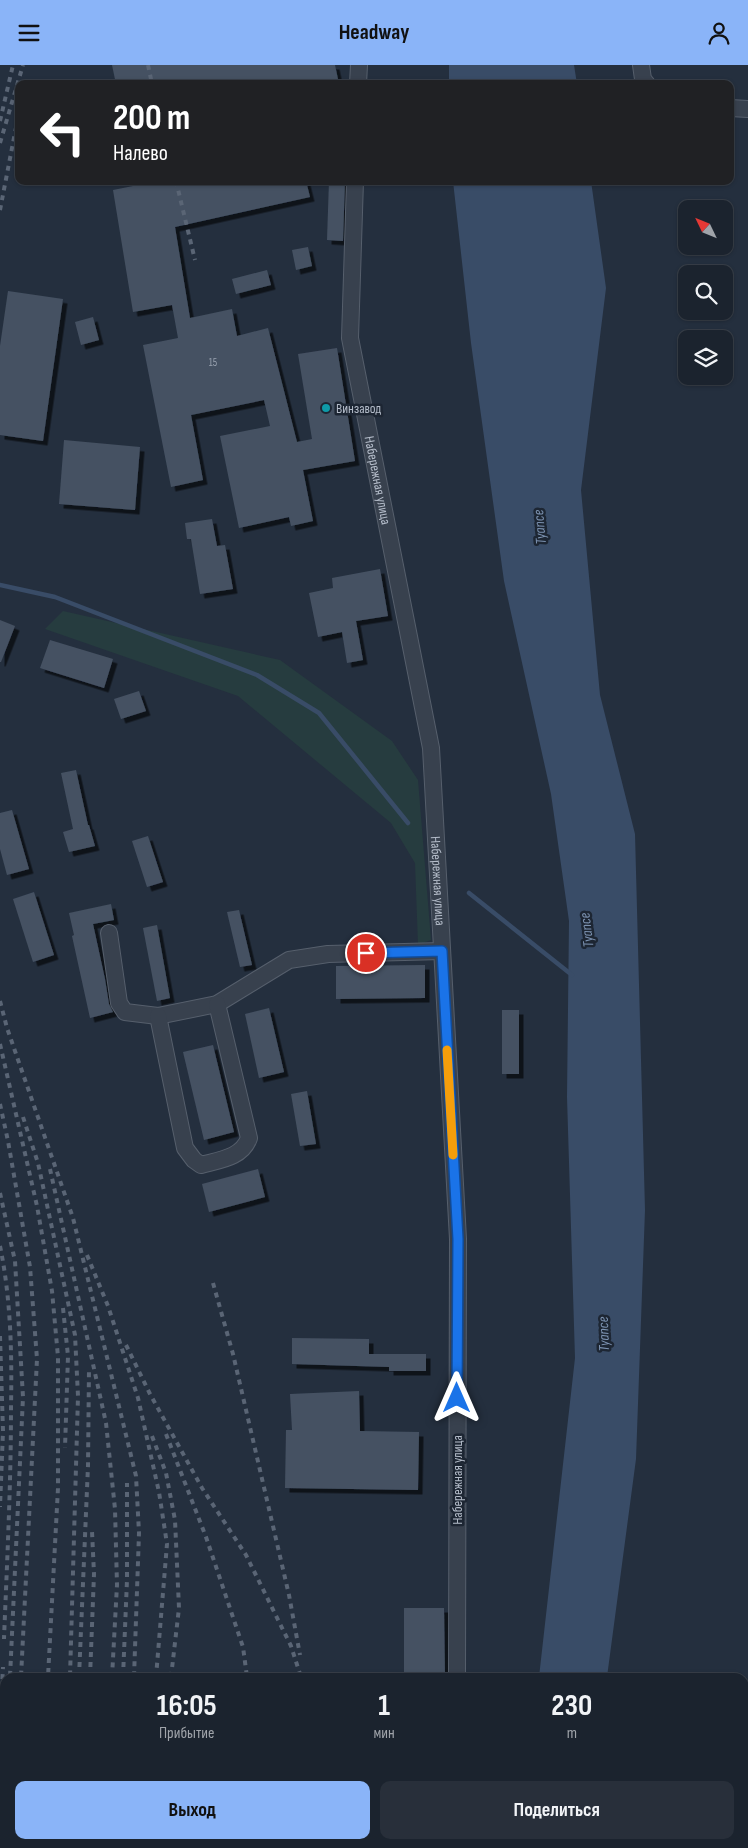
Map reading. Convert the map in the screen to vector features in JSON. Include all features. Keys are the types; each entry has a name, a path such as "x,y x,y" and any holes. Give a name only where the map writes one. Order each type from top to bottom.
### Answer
{"street":[{"path":"358,80 359,65"},
{"path":"641,65 644,80"},
{"path":"734,108 748,109"},
{"name":"Набережная улица","path":"355,185 350,338 431,748 458,1239 457,1673"},
{"path":"109,933 119,1003 125,1012 158,1016 217,1004 289,960 328,954 442,951"},
{"path":"158,1016 185,1148 194,1160 201,1165 235,1155 246,1146 249,1139 217,1004"}],"green space":[{"path":"63,611 280,660 392,741 418,780 431,940 418,945 415,863 391,823 238,696 45,629"}],"water":[{"path":"449,65 574,65 576,80 449,80"},
{"name":"Туапсе","path":"453,185 592,185 606,288 581,490 600,695 635,834 645,1210 636,1459 608,1673 539,1673 575,1358 567,1097 569,921 551,794 504,581 471,343"}],"building":[{"path":"112,65 335,65 338,80 115,80"},
{"path":"138,185 307,185 310,197 175,227 190,318 232,309 237,336 268,328 297,442 312,439 298,354 337,348 355,461 303,470 313,521 291,526 289,517 239,528 220,436 270,426 264,400 191,415 203,480 171,487 143,345 178,338 172,305 133,312 113,190"},
{"path":"329,185 345,185 343,241 327,240"},
{"path":"308,247 312,266 296,270 292,250"},
{"path":"267,270 271,285 236,294 232,279"},
{"path":"8,291 63,299 43,441 0,435 0,346"},
{"path":"93,317 99,340 81,345 75,322"},
{"path":"64,440 140,447 135,510 59,504"},
{"path":"212,519 217,546 225,545 233,589 200,594 191,539 187,539 185,523"},
{"path":"380,569 388,616 356,621 363,660 347,663 342,632 318,637 309,593 333,588 332,578"},
{"path":"0,620 15,626 1,662 0,662"},
{"path":"50,640 113,659 104,688 40,668"},
{"path":"139,691 146,711 121,719 114,699"},
{"path":"76,770 88,825 95,846 69,852 63,832 73,829 61,773"},
{"path":"12,810 29,869 7,875 0,849 0,813"},
{"path":"148,836 163,882 147,887 132,841"},
{"path":"34,892 54,955 33,962 13,899"},
{"path":"111,904 114,920 93,924 109,1004 113,1012 90,1018 72,936 74,935 69,913"},
{"path":"239,910 252,965 240,967 227,912"},
{"path":"157,925 170,998 157,1001 143,928"},
{"path":"425,965 425,998 336,999 336,966"},
{"path":"269,1008 284,1072 259,1078 245,1014"},
{"path":"502,1010 519,1010 519,1074 502,1074"},
{"path":"213,1045 234,1132 204,1140 183,1052"},
{"path":"307,1091 316,1144 300,1146 291,1094"},
{"path":"258,1169 265,1197 209,1212 202,1184"},
{"path":"292,1338 369,1339 369,1354 426,1354 426,1371 389,1371 389,1367 292,1364"},
{"path":"359,1391 360,1431 419,1432 418,1490 285,1488 286,1430 292,1430 290,1394"},
{"path":"404,1608 444,1608 445,1673 404,1673"}],"waterway":[{"path":"0,585 55,597 257,675 319,713 408,823"},
{"path":"469,893 572,975"}],"railway":[{"path":"0,121 13,65"},
{"path":"19,80 23,65"},
{"path":"148,65 151,80"},
{"path":"0,143 15,92"},
{"path":"0,210 15,133"},
{"path":"177,185 195,260"},
{"path":"0,1001 7,1028 73,1218 136,1476 139,1533 134,1673"},
{"path":"0,1044 37,1206 52,1291 58,1357 58,1488 48,1673"},
{"path":"0,1104 30,1267 37,1359 21,1673"},
{"path":"23,1117 38,1163 75,1335 78,1396 70,1673"},
{"path":"50,1169 106,1423 115,1509 117,1585 112,1673"},
{"path":"0,1193 15,1261 23,1397 10,1673"},
{"path":"0,1246 9,1306 11,1367 10,1495 4,1639"},
{"path":"87,1255 108,1306 138,1398 159,1492 167,1544 156,1673"},
{"path":"213,1283 233,1354 289,1595 300,1655"},
{"path":"63,1308 68,1356 65,1448"},
{"path":"0,1336 3,1431 0,1507"},
{"path":"126,1345 150,1394 202,1488 246,1555 291,1646 300,1673"},
{"path":"79,1673 88,1466 89,1369"},
{"path":"166,1434 206,1537 243,1647 246,1673"},
{"path":"152,1436 166,1473 175,1520 179,1608 171,1673"},
{"path":"123,1673 127,1580 127,1483"},
{"path":"90,1673 94,1574 92,1531"},
{"path":"3,1667 3,1673"}],"slow traffic":[{"path":"447,1050 453,1155"}],"place":[{"name":"Винзавод","path":"326,408"}],"route":[{"path":"366,953 442,951 458,1239 457,1398"}]}
